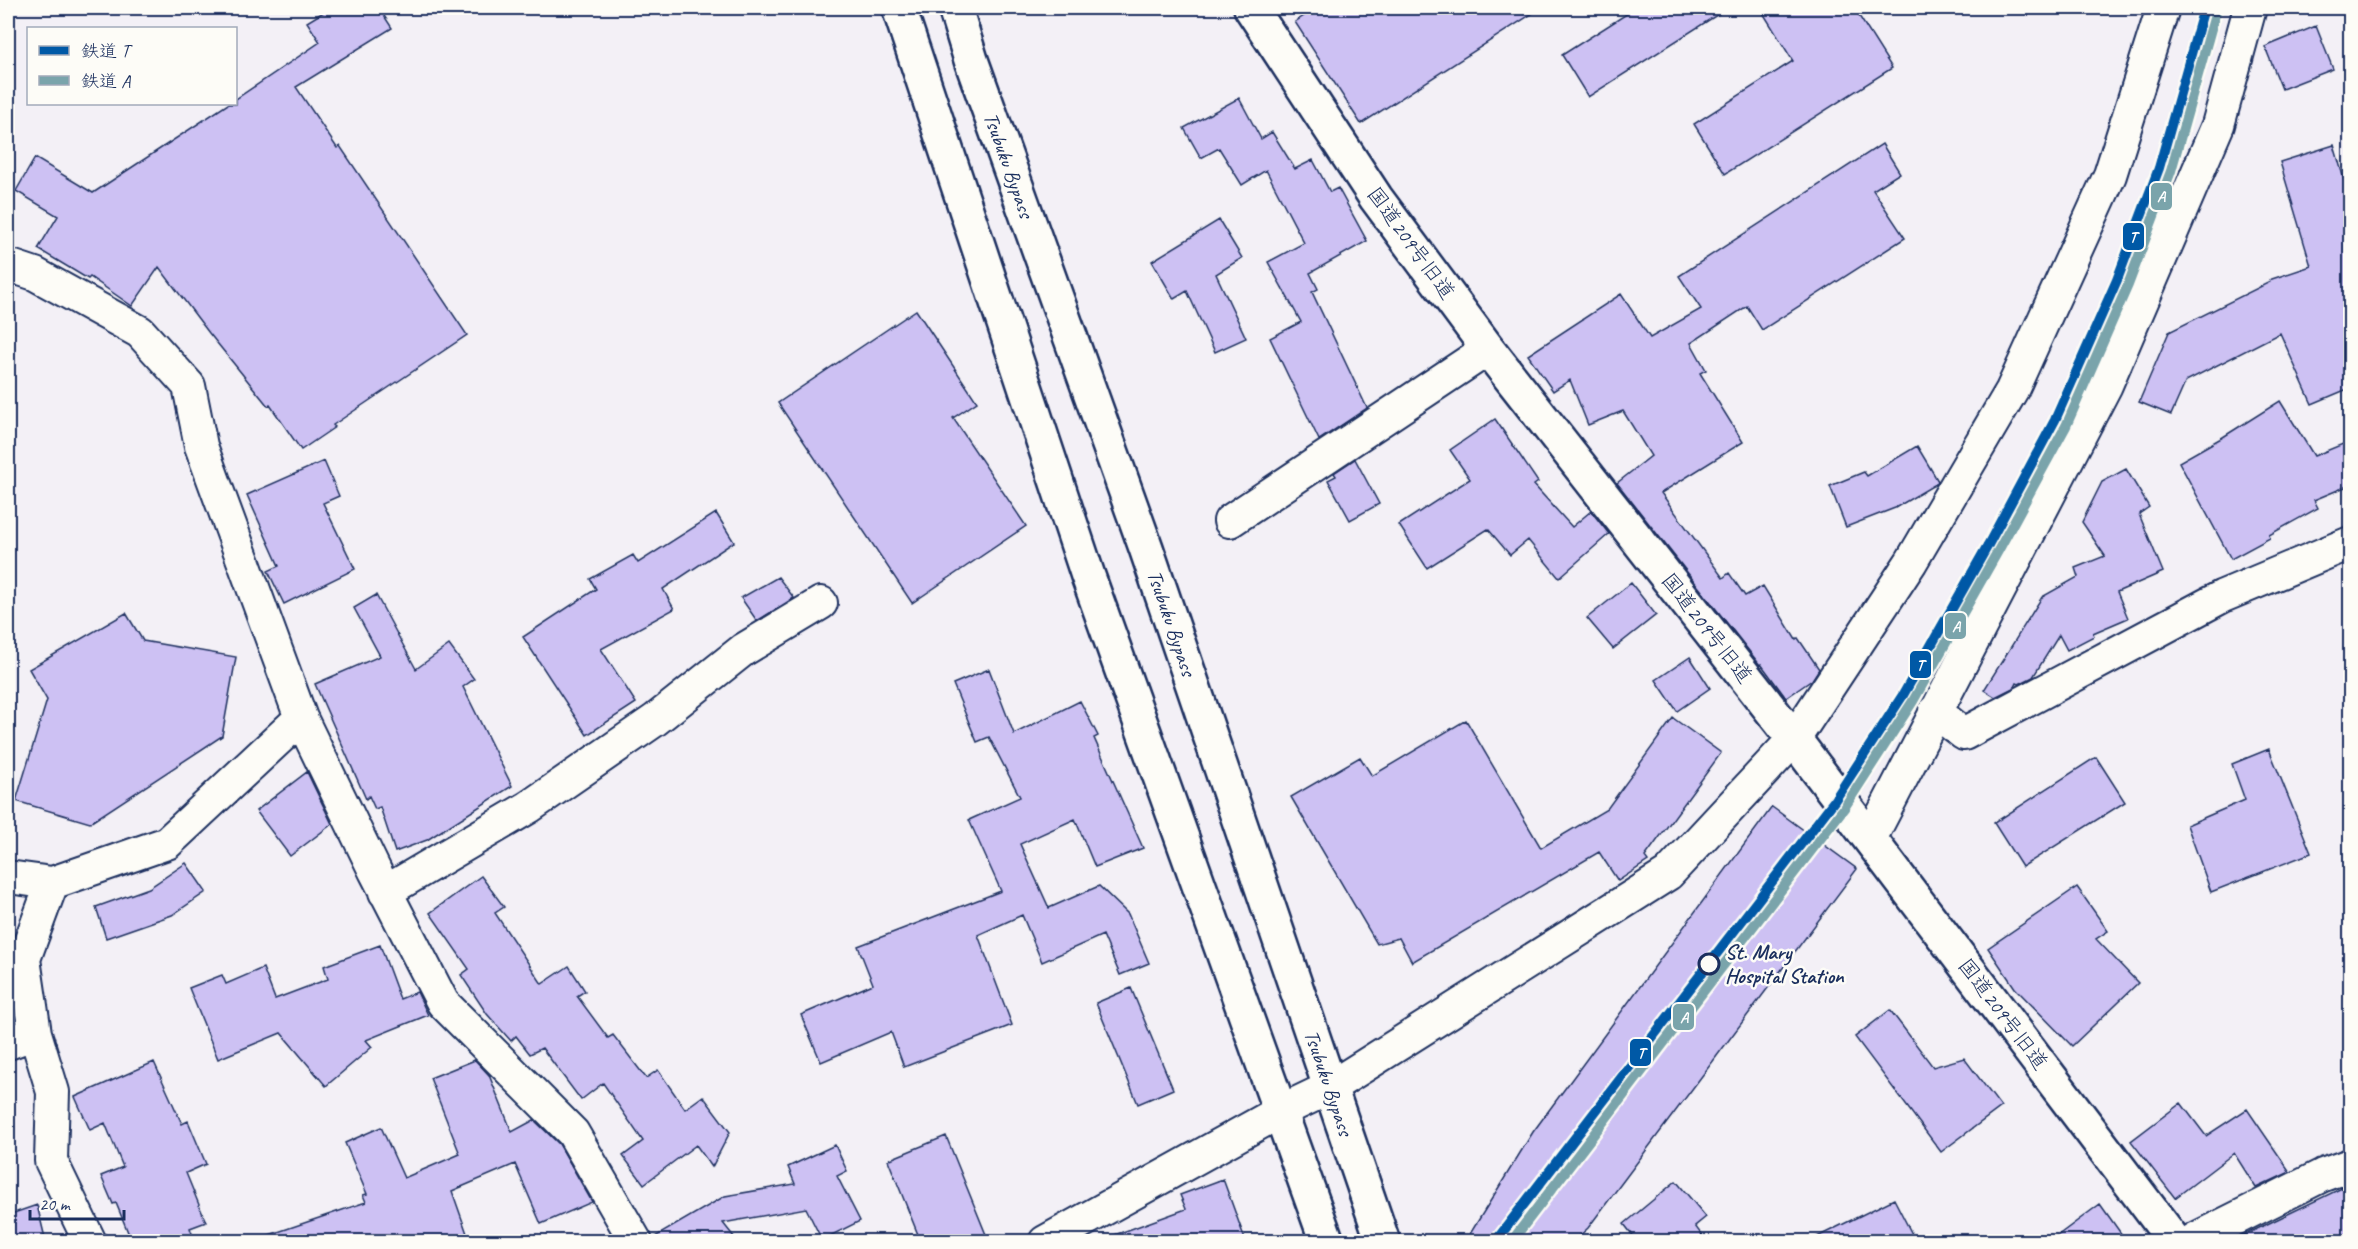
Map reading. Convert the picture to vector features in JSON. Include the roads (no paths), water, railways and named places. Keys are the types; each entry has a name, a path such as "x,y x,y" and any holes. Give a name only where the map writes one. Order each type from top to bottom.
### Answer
{"main road":[{"path":"899,8 1088,576 1326,1242"},
{"name":"Tsubuku Bypass","path":"955,8 971,60 1146,549 1383,1242"},
{"name":"国道209号旧道","path":"1251,8 1376,198 1488,349 1794,739 2175,1242"}],"street":[{"path":"1045,1242 1281,1111 1329,1088 1668,874 1794,739 1911,562 2012,390 2110,175 2163,8"},
{"path":"1870,838 2106,385 2218,125 2250,8"},
{"path":"8,265 35,274 140,332 189,386 201,446 301,718 385,892 443,1003 573,1132 636,1242"},
{"path":"1230,521 1488,349"},
{"path":"1935,711 1964,734 2223,596 2350,543"},
{"path":"385,892 529,807 655,720 743,650 821,603"},
{"path":"8,877 52,883 167,843 301,718"},
{"path":"52,883 24,959 21,1038 52,1092 51,1161 90,1242"},
{"path":"2194,1242 2195,1239 2312,1180 2350,1165"}],"rail line":[{"name":"T","path":"1495,1242 1834,801 1903,695 1988,545 2055,420 2117,280 2159,168 2204,8"},
{"name":"A","path":"1511,1242 1844,808 1913,701 2066,426 2128,285 2171,171 2216,11"}],"place":[{"name":"St. Mary Hospital Station","path":"1709,964"}]}
